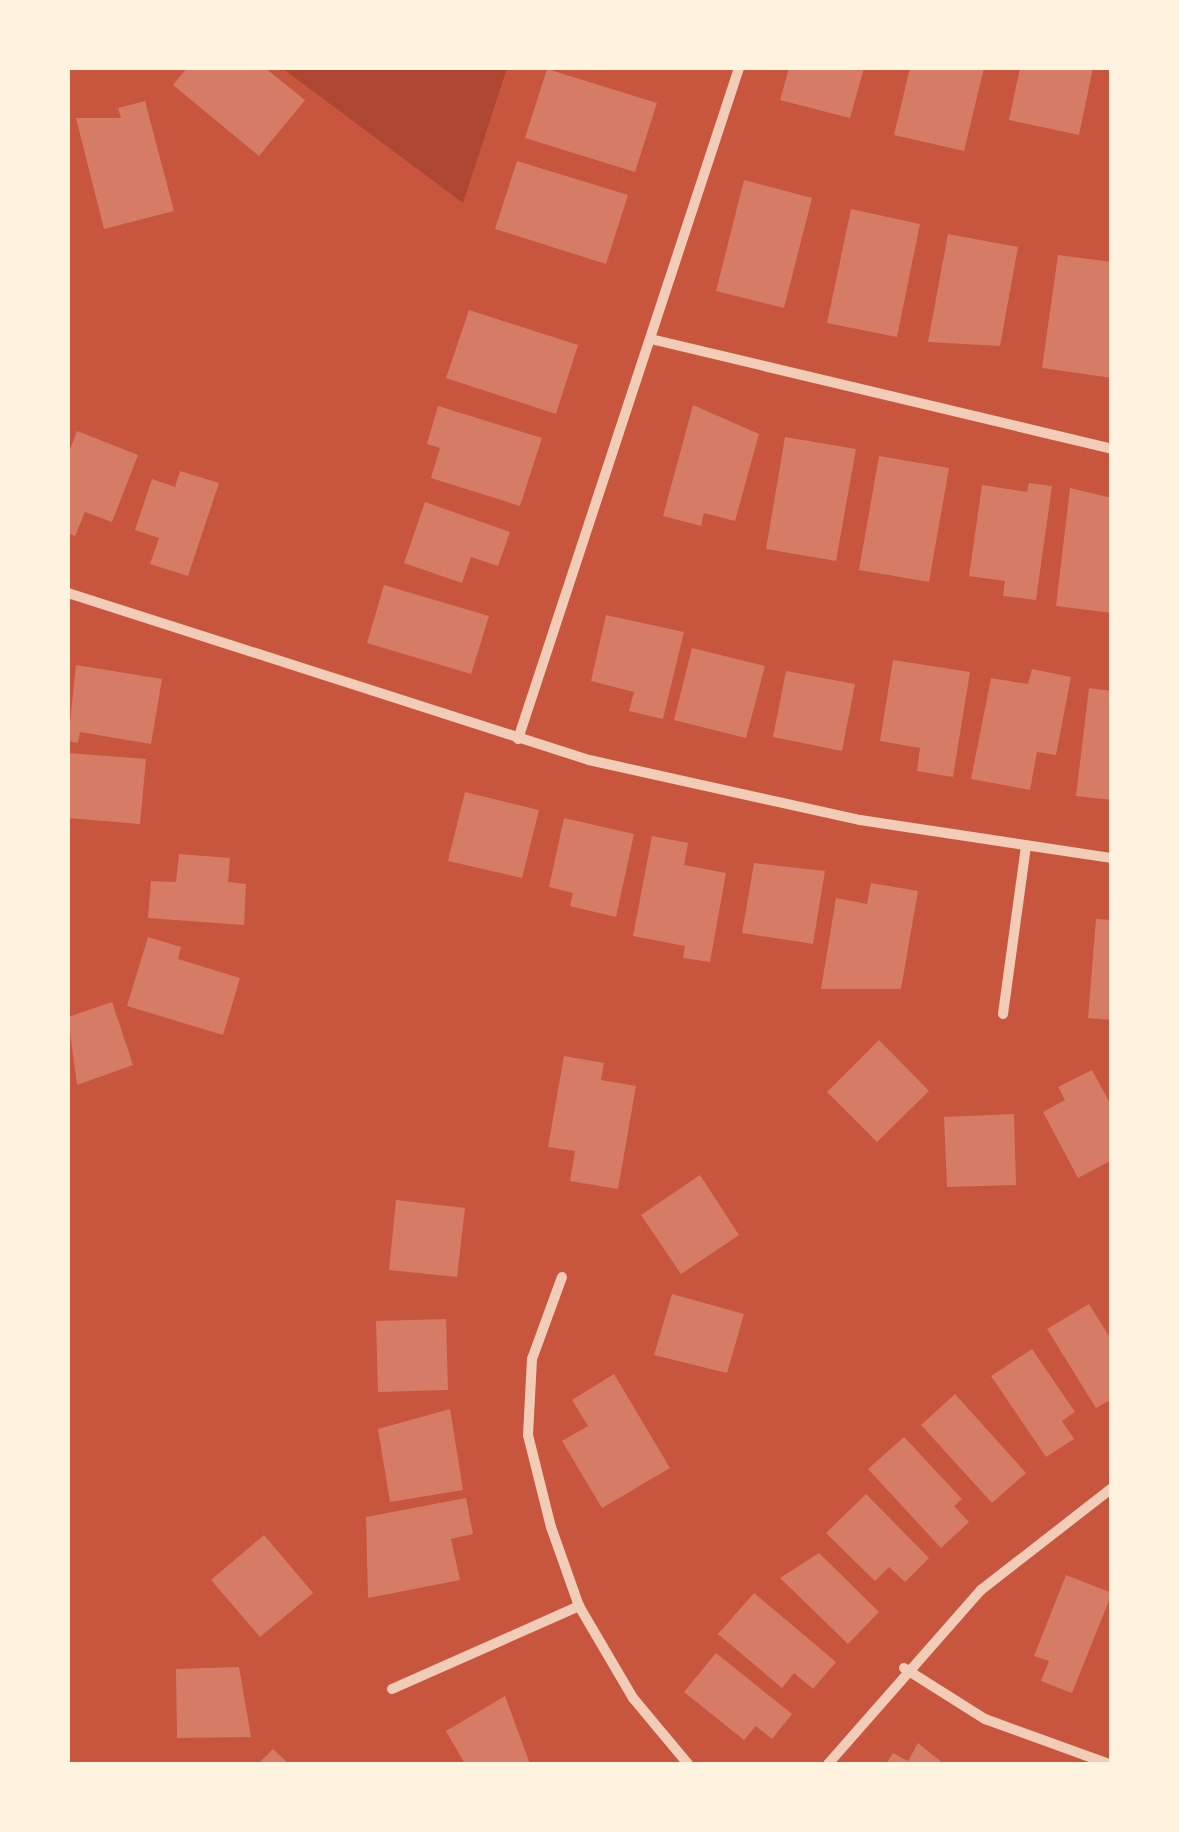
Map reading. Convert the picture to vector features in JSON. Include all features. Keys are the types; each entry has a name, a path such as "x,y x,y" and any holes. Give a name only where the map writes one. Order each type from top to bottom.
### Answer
{"street":[{"path":"518,739 654,340 738,68"},
{"path":"654,340 1112,448"},
{"path":"68,593 518,739 748,797 1112,858"},
{"path":"1002,1014 1026,846"},
{"path":"562,1277 532,1359 528,1435 579,1606 633,1698 688,1764"},
{"path":"828,1764 904,1668 981,1590 1112,1488"},
{"path":"392,1689 579,1606"},
{"path":"904,1668 986,1719 1108,1764"}],"shaded area":[{"path":"282,68 507,68 463,203"}],"building":[{"path":"187,68 265,68 305,100 259,156 173,85"},
{"path":"789,68 864,68 850,118 780,100"},
{"path":"910,68 984,68 964,151 894,135"},
{"path":"1020,68 1093,68 1079,135 1009,120"},
{"path":"547,69 657,103 635,172 525,138"},
{"path":"145,101 174,211 104,229 76,118 121,118 118,108"},
{"path":"517,161 628,195 606,264 495,229"},
{"path":"744,180 812,198 784,308 716,291"},
{"path":"851,209 920,224 897,337 827,323"},
{"path":"948,234 1018,247 1000,346 928,342"},
{"path":"1058,255 1112,262 1112,378 1042,368"},
{"path":"469,310 578,345 556,414 446,378"},
{"path":"693,405 759,434 735,521 704,513 701,526 663,516"},
{"path":"438,406 542,438 520,506 431,478 440,448 427,444"},
{"path":"77,431 138,455 112,522 85,512 75,536 68,533 68,455"},
{"path":"785,437 856,449 836,561 766,549"},
{"path":"879,456 949,468 929,582 859,570"},
{"path":"180,471 219,483 188,576 150,564 159,538 135,530 152,479 175,487"},
{"path":"1029,483 1052,486 1036,600 1003,596 1005,581 969,576 982,485 1027,492"},
{"path":"1070,488 1112,498 1112,613 1056,606"},
{"path":"425,502 510,532 498,566 471,557 462,583 404,563"},
{"path":"384,585 489,616 471,674 367,643"},
{"path":"606,615 684,632 663,719 629,711 634,692 591,681"},
{"path":"692,648 765,666 746,738 674,720"},
{"path":"893,660 970,672 953,777 917,771 920,748 880,741"},
{"path":"76,665 162,679 151,744 80,732 78,743 68,741"},
{"path":"1032,669 1071,677 1056,755 1037,752 1030,790 971,779 991,678 1028,684"},
{"path":"786,671 855,684 842,751 773,737"},
{"path":"1089,688 1112,691 1112,800 1076,796"},
{"path":"68,753 146,759 140,824 68,818"},
{"path":"465,792 539,810 522,878 448,861"},
{"path":"564,818 634,834 616,917 570,906 573,893 549,887"},
{"path":"652,836 688,843 684,865 726,873 710,962 683,958 685,946 633,936"},
{"path":"179,854 230,858 228,882 246,884 244,925 148,918 151,881 176,882"},
{"path":"754,863 825,871 813,944 742,933"},
{"path":"871,883 918,891 901,989 821,989 836,898 867,904"},
{"path":"1096,919 1112,920 1112,1020 1088,1018"},
{"path":"148,937 181,947 178,959 240,978 223,1035 127,1006"},
{"path":"112,1002 133,1065 77,1085 68,1017"},
{"path":"879,1040 929,1091 877,1142 827,1092"},
{"path":"564,1056 604,1063 601,1080 636,1086 618,1189 570,1181 575,1151 548,1147"},
{"path":"1092,1070 1112,1107 1112,1160 1078,1178 1043,1112 1065,1100 1058,1087"},
{"path":"1014,1114 1016,1185 947,1187 944,1117"},
{"path":"700,1175 739,1235 681,1274 641,1215"},
{"path":"396,1200 465,1208 457,1277 389,1270"},
{"path":"672,1294 744,1314 727,1373 654,1355"},
{"path":"1089,1304 1112,1341 1112,1399 1096,1408 1047,1329"},
{"path":"446,1319 448,1390 378,1392 376,1321"},
{"path":"1032,1349 1075,1412 1062,1421 1074,1439 1046,1457 991,1376"},
{"path":"614,1374 670,1468 602,1508 562,1441 588,1426 572,1400"},
{"path":"955,1394 1026,1473 992,1503 921,1425"},
{"path":"450,1409 463,1490 390,1502 378,1429"},
{"path":"904,1437 962,1499 954,1506 969,1522 941,1548 868,1469"},
{"path":"866,1494 929,1558 905,1582 889,1567 875,1581 826,1533"},
{"path":"466,1498 473,1534 451,1539 460,1580 368,1598 366,1517"},
{"path":"264,1535 313,1593 260,1637 211,1580"},
{"path":"819,1553 879,1612 848,1644 780,1578"},
{"path":"1066,1575 1112,1593 1072,1693 1041,1681 1049,1661 1034,1656"},
{"path":"754,1593 836,1662 813,1689 794,1673 782,1688 718,1634"},
{"path":"716,1653 792,1714 772,1739 756,1726 744,1740 684,1692"},
{"path":"239,1667 251,1737 177,1738 176,1669"},
{"path":"505,1696 530,1764 465,1764 446,1731"},
{"path":"918,1743 944,1764 886,1764 893,1753 908,1761"},
{"path":"273,1749 289,1764 258,1764"}]}
